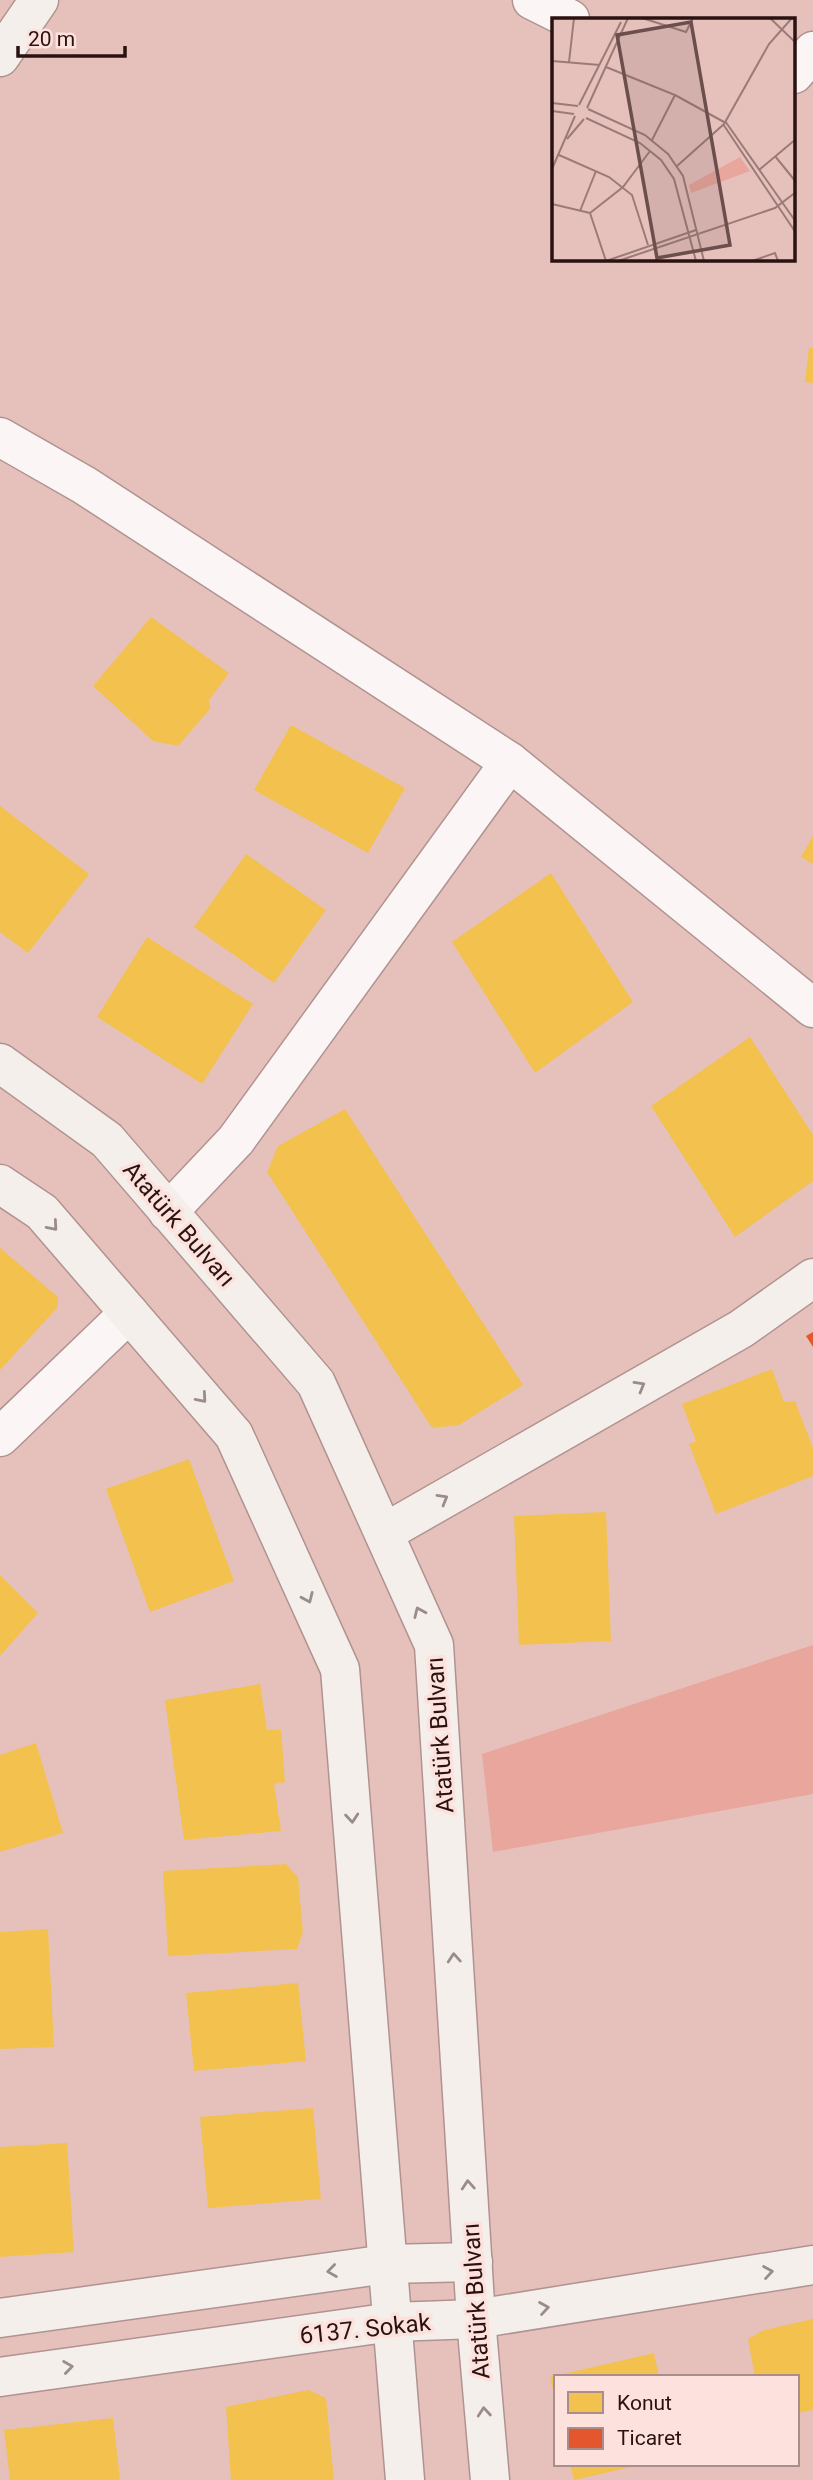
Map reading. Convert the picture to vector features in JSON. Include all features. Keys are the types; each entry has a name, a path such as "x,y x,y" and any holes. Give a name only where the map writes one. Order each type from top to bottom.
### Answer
{"main road":[{"path":"0,57 38,0"},
{"name":"Atatürk Bulvarı","path":"0,1063 107,1140 316,1383 434,1645 476,2319 489,2480"},
{"path":"0,1184 42,1212 234,1435 340,1669 405,2480"},
{"path":"384,1533 741,1329 813,1278"},
{"path":"0,2318 387,2264 473,2262"},
{"name":"6137. Sokak","path":"0,2377 392,2322 476,2319 813,2264"}],"street":[{"path":"532,0 568,18"},
{"path":"796,72 813,51"},
{"path":"0,437 84,485 510,762 813,1008"},
{"path":"168,1212 236,1140 510,762"},
{"path":"0,1437 129,1313"}],"shaded area":[{"path":"813,1645 813,1794 493,1852 482,1754"}],"building: Konut":[{"path":"809,348 813,348 813,383 805,382"},
{"path":"151,617 229,673 209,700 210,709 178,746 153,741 93,686"},
{"path":"291,725 405,788 368,853 254,790"},
{"path":"0,806 89,874 28,953 0,932"},
{"path":"813,836 813,864 801,857"},
{"path":"246,854 326,910 274,983 194,927"},
{"path":"551,873 633,1002 535,1073 452,942"},
{"path":"147,937 253,1004 202,1084 97,1017"},
{"path":"750,1037 813,1135 813,1181 735,1237 651,1106"},
{"path":"345,1109 523,1385 459,1425 432,1428 267,1172 278,1146"},
{"path":"0,1248 58,1297 58,1307 0,1370"},
{"path":"772,1369 784,1402 795,1401 813,1448 813,1476 716,1514 689,1444 696,1441 682,1404"},
{"path":"189,1459 234,1581 150,1612 106,1489"},
{"path":"606,1512 611,1641 519,1645 514,1516"},
{"path":"0,1575 38,1613 0,1656"},
{"path":"260,1684 267,1730 281,1730 285,1782 274,1784 281,1831 184,1840 165,1700"},
{"path":"36,1743 63,1833 0,1852 0,1755"},
{"path":"286,1864 298,1877 303,1932 297,1949 168,1956 163,1871"},
{"path":"48,1929 54,2047 0,2049 0,1932"},
{"path":"298,1983 306,2061 194,2071 186,1993"},
{"path":"313,2108 321,2199 208,2208 200,2117"},
{"path":"67,2143 74,2252 0,2257 0,2147"},
{"path":"813,2319 813,2410 799,2413 799,2375 755,2375 748,2339 764,2330"},
{"path":"654,2353 659,2375 559,2375"},
{"path":"554,2376 554,2395 550,2377"},
{"path":"308,2390 326,2398 334,2480 231,2480 226,2407"},
{"path":"113,2418 120,2480 10,2480 4,2430"},
{"path":"570,2466 636,2466 574,2480"}],"building: Ticaret":[{"path":"813,1332 813,1347 806,1336"}]}
